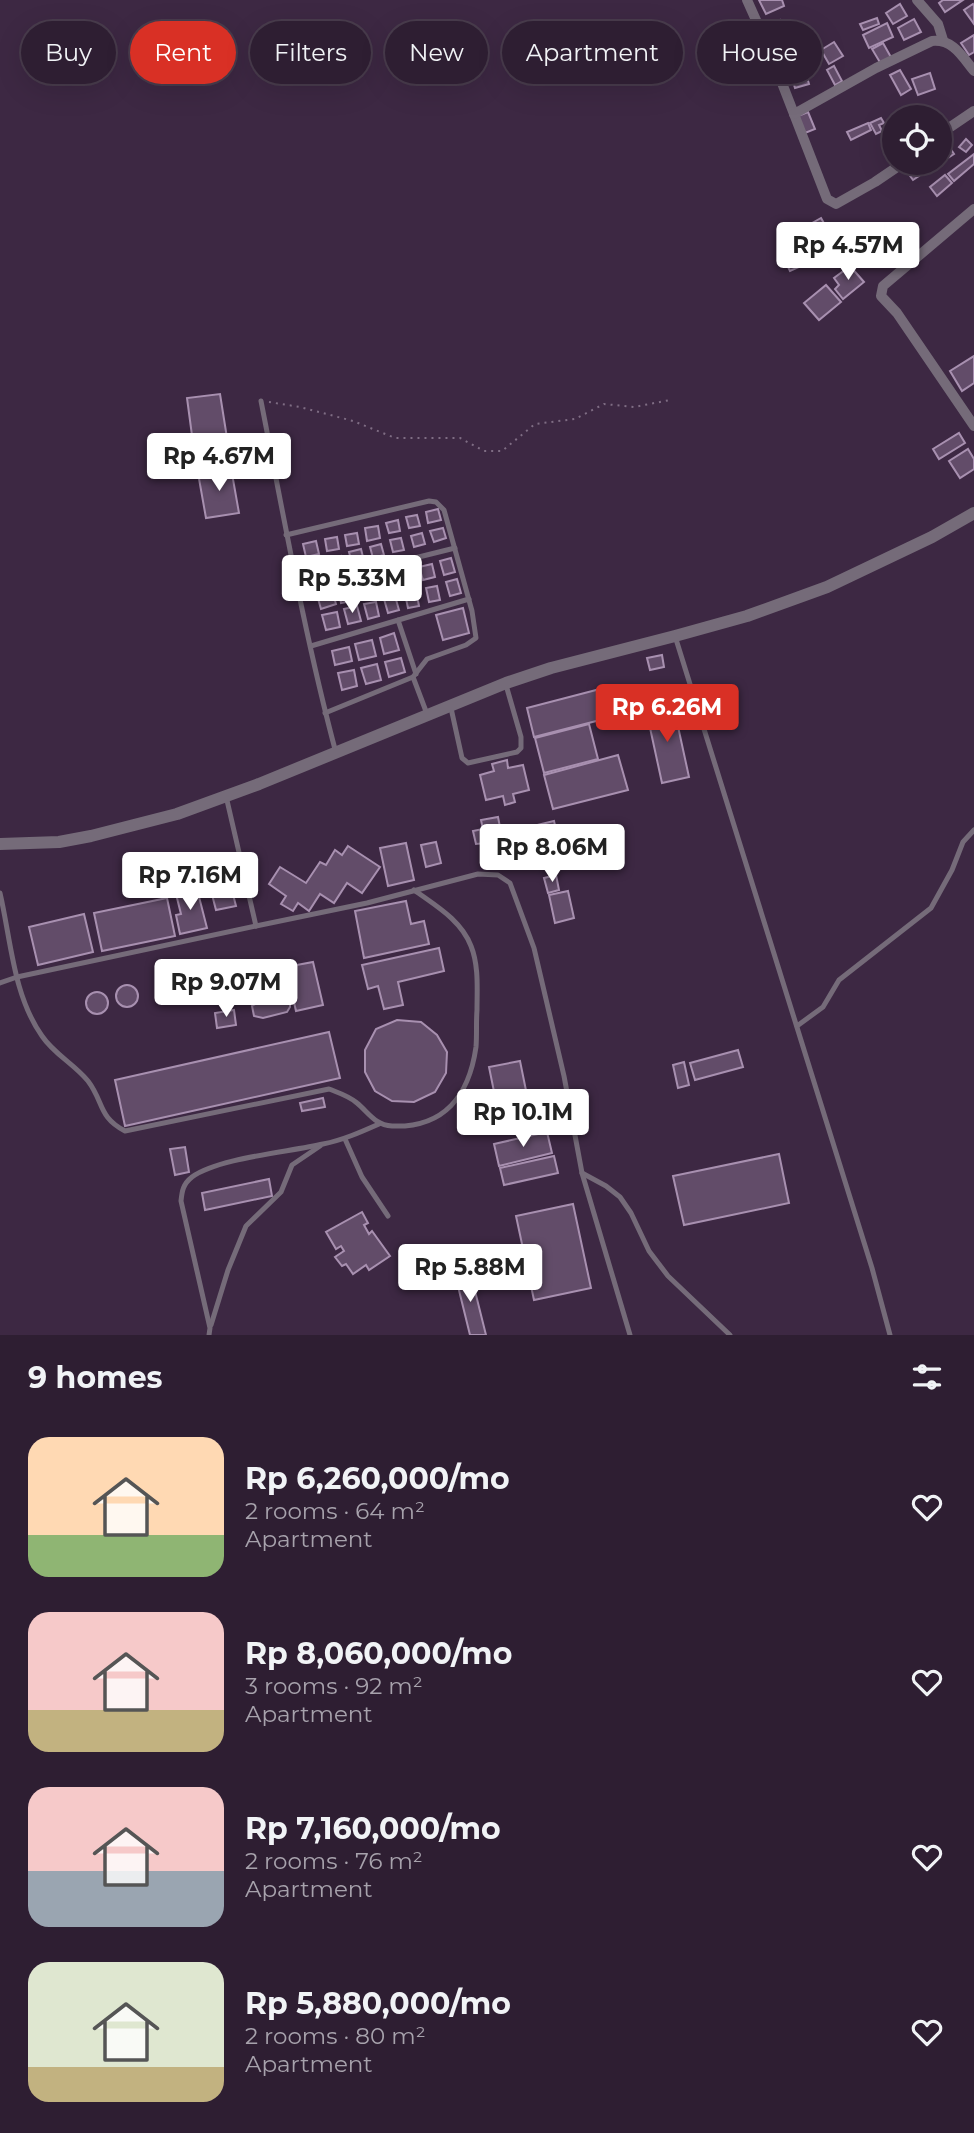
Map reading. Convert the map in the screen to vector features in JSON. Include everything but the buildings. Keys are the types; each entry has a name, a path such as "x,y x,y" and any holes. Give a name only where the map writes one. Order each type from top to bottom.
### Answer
{"street":[{"path":"747,0 827,199 836,204 884,175"},
{"path":"917,0 938,24 943,40"},
{"path":"794,114 925,44 943,40 953,45 974,71"},
{"path":"952,126 974,111"},
{"path":"974,209 880,291 974,426"},
{"path":"0,844 59,842 177,814 336,753 506,683 551,668 747,616 827,587 932,537 974,513"}],"lane":[{"path":"261,401 286,535 336,753"},
{"path":"286,535 429,501 436,502 444,510 475,626 476,638 466,645 427,659 414,676 325,713"},
{"path":"298,587 455,548"},
{"path":"311,646 469,599"},
{"path":"398,620 427,714"},
{"path":"676,636 872,1268 890,1335"},
{"path":"450,705 462,758 468,763 517,751 521,748 521,737 506,683"},
{"path":"226,796 256,926"},
{"path":"797,1026 827,1002 839,980 931,908 963,842 974,830"},
{"path":"0,983 17,976 367,903 488,873 498,875 510,883 534,948 564,1076 582,1173 630,1335"},
{"path":"209,1332 181,1201 182,1189 191,1178 209,1168 345,1139 379,1124 393,1126 431,1120 447,1111 465,1088 476,1048 477,976 472,947 454,920 414,890"},
{"path":"0,893 17,976 25,1002 40,1034 89,1083 108,1119 125,1131 329,1089 358,1103 379,1124"},
{"path":"345,1139 362,1177 388,1216"},
{"path":"209,1332 246,1226 281,1192 292,1165 322,1144"},
{"path":"582,1173 620,1197 631,1213 649,1251 668,1276 730,1335"}],"path":[{"path":"261,401 300,407 353,421 395,438 460,438 484,451 502,451 535,424 575,419 604,404 634,407 670,400"}]}
